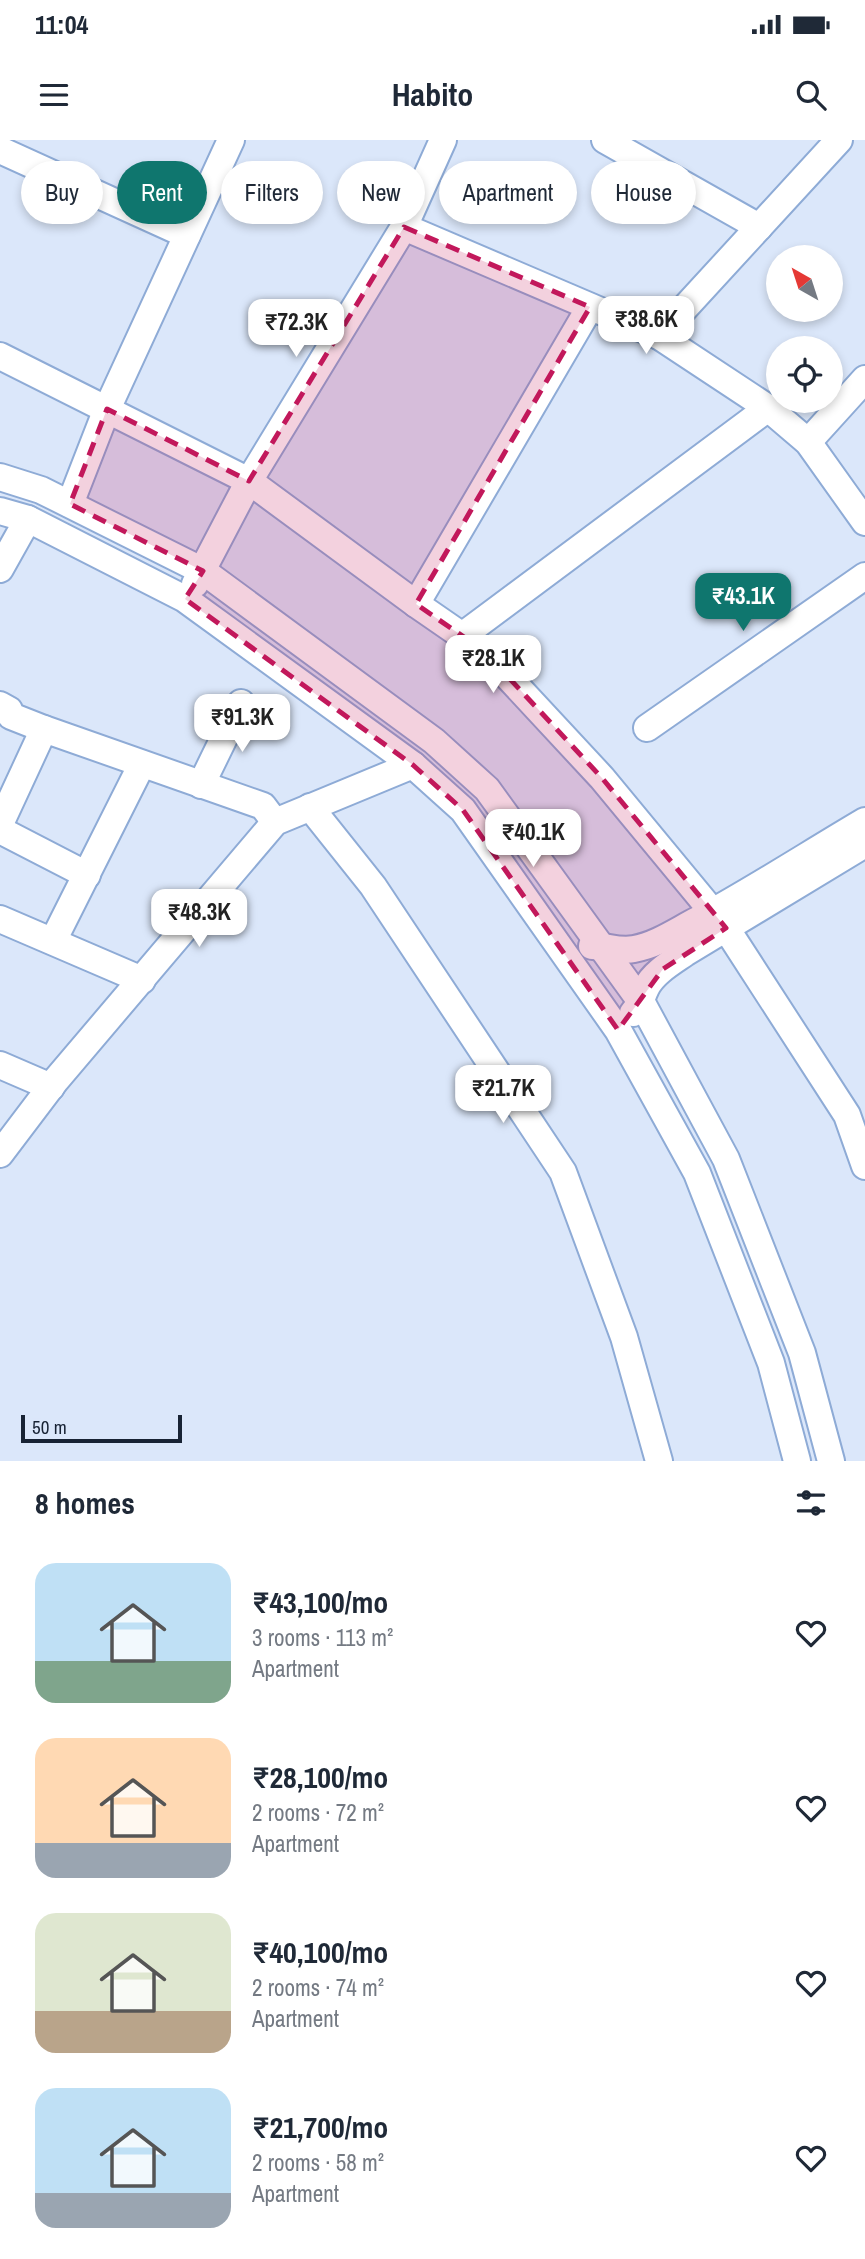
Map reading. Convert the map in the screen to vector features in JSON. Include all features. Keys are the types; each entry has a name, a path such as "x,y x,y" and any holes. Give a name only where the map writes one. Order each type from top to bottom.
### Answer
{"street":[{"path":"70,504 107,409 231,140"},
{"path":"185,599 203,571 249,481 404,227 443,140"},
{"path":"605,140 759,227"},
{"path":"659,336 839,140"},
{"path":"0,150 187,235"},
{"path":"404,227 659,336 766,407"},
{"path":"416,604 590,307"},
{"path":"0,356 249,481 484,651 602,778 720,919 847,1115 865,1166"},
{"path":"808,442 865,379"},
{"path":"462,636 766,409"},
{"path":"774,413 808,442 865,522"},
{"path":"0,477 41,490 203,571 424,733 487,789 642,1003 726,1159 802,1353 831,1461"},
{"path":"0,511 28,519 185,599 414,765 463,810 618,1030 697,1173 771,1363 797,1461"},
{"path":"0,569 28,519"},
{"path":"647,728 865,576"},
{"path":"201,785 241,703"},
{"path":"0,705 9,710 11,716 44,730 263,806 275,822"},
{"path":"0,824 44,730"},
{"path":"53,941 142,764"},
{"path":"0,1154 51,1087 275,822 414,765"},
{"path":"310,807 373,886 563,1172 624,1337 659,1461"},
{"path":"618,1030 642,1003 647,986 720,919 865,821"},
{"path":"0,830 87,875"},
{"path":"559,947 602,946 616,950 634,949 653,943 720,919 865,844"},
{"path":"3,927 53,941 142,979"},
{"path":"0,1065 51,1087"}],"highlighted area":[{"path":"404,227 590,307 416,604 484,651 602,778 726,928 663,969 618,1030 463,810 413,765 185,599 203,571 70,504 107,409 249,481"}]}
